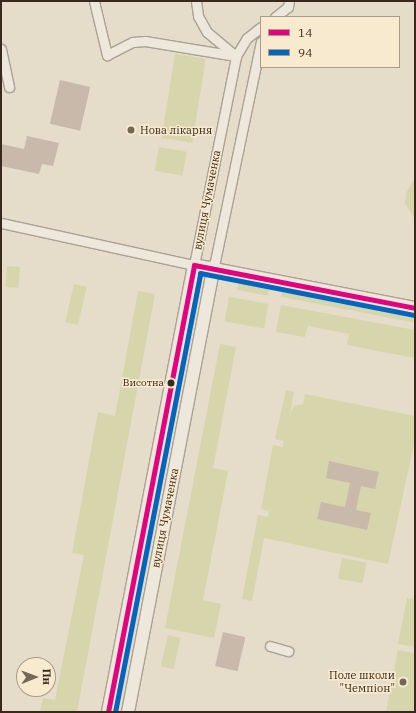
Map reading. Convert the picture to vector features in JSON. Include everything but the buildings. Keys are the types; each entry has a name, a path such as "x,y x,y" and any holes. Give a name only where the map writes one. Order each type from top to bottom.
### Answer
{"street":[{"path":"94,1 108,55 133,42 145,41 236,56"},
{"path":"196,1 198,16 207,32 236,56"},
{"path":"276,16 288,7 289,1"},
{"name":"вулиця Чумаченка","path":"108,712 236,56 246,38 260,28"},
{"name":"вулиця Чумаченка","path":"128,712 214,266 260,47"},
{"path":"1,49 9,87"},
{"path":"1,223 194,265 214,266 415,308"},
{"path":"270,646 288,651"}],"shaded area":[{"path":"175,54 206,59 192,143 162,138"},
{"path":"159,147 187,152 182,175 155,171"},
{"path":"415,178 415,219 405,204 406,193"},
{"path":"7,266 20,267 19,288 6,287"},
{"path":"239,280 269,286 268,296 237,290"},
{"path":"74,284 87,287 78,325 65,322"},
{"path":"283,287 415,313 414,323 281,297"},
{"path":"138,291 155,294 77,712 40,712 43,698 55,700 56,697 84,555 72,553 98,412 115,416"},
{"path":"229,297 268,304 264,329 225,322"},
{"path":"281,305 415,330 415,358 347,345 349,334 308,326 305,337 276,332"},
{"path":"220,344 236,347 213,468 228,471 203,600 221,604 214,638 165,628"},
{"path":"286,390 294,392 290,414 294,406 303,404 305,394 415,416 414,444 388,564 264,538 252,601 242,599 258,515 268,517 269,511 261,509 273,445 283,447 284,441 275,439"},
{"path":"342,558 367,563 363,583 338,579"},
{"path":"407,598 415,599 415,647 398,644"},
{"path":"168,635 181,638 173,669 161,666"},
{"name":"Поле школи \"Чемпіон\"","path":"398,650 415,653 415,712 386,712"}],"transit line":[{"name":"14","path":"108,712 194,265 415,308"},
{"name":"94","path":"115,712 200,273 414,315"}],"place":[{"name":"Нова лікарня","path":"131,130"},
{"name":"Висотна","path":"171,383"},
{"name":"Поле школи \"Чемпіон\"","path":"403,682"}]}
